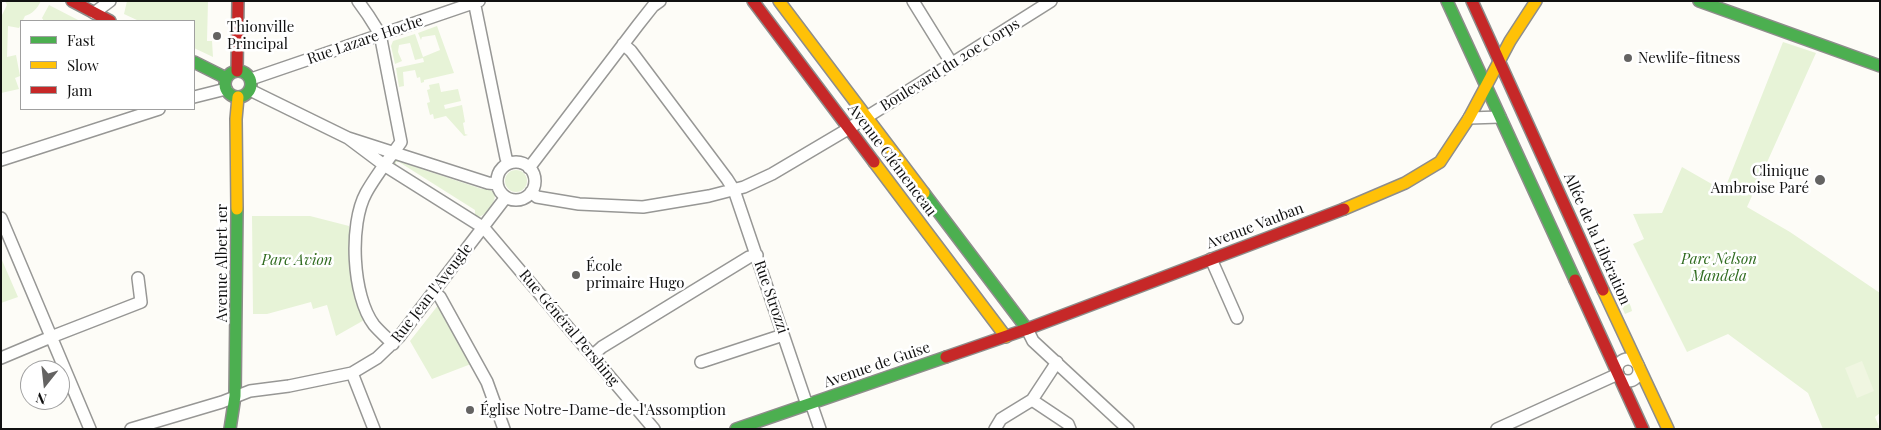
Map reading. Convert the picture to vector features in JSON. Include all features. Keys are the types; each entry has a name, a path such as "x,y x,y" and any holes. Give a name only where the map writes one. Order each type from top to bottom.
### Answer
{"street":[{"path":"72,1 108,20"},
{"path":"94,13 110,1"},
{"path":"237,71 238,1"},
{"path":"358,1 380,34 401,142 365,194 356,220 355,252 361,295 374,324 393,344"},
{"name":"Avenue Clémenceau","path":"754,1 1006,337"},
{"name":"Avenue Clémenceau","path":"779,1 1027,329"},
{"path":"913,1 952,64"},
{"name":"Boulevard du 20e Corps","path":"531,192 537,197 579,204 643,207 734,190 772,174 867,118 1051,1"},
{"path":"1447,1 1642,429"},
{"name":"Allée de la Libération","path":"1472,1 1668,429"},
{"name":"Avenue Vauban","path":"1027,329 1348,207 1405,183 1440,162 1469,118 1499,61 1536,1"},
{"path":"1699,1 1880,66"},
{"path":"476,2 506,158 509,164"},
{"name":"Rue Lazare Hoche","path":"250,85 380,34 476,2"},
{"path":"529,168 655,3"},
{"name":"Rue Strozzi","path":"623,44 631,51 734,190 783,335 820,429"},
{"path":"195,63 226,83 230,94 238,97 246,95 250,85 246,73 237,71 233,72 226,83 195,98"},
{"path":"250,85 348,138 488,183 497,184"},
{"name":"Avenue Albert 1er","path":"230,429 236,396 238,274 236,119 238,97"},
{"path":"1,160 156,110"},
{"path":"1469,118 1500,117"},
{"name":"Rue Général Pershing","path":"348,138 384,165 484,228 654,429"},
{"path":"516,162 529,168 535,179 531,192 526,197 520,200 506,197 500,192 497,184 500,172 509,164 516,162"},
{"name":"Rue Jean l'Aveugle","path":"131,429 250,391 289,386 352,373 377,358 393,344 506,197"},
{"path":"1,218 90,429"},
{"path":"592,355 749,257 757,255"},
{"path":"1211,259 1237,318"},
{"path":"1,358 51,336 141,302 138,278"},
{"path":"434,292 440,297 487,382 504,429"},
{"path":"1027,329 1033,341 1128,429"},
{"name":"Avenue de Guise","path":"736,429 1027,329"},
{"path":"701,362 783,335"},
{"path":"1006,337 1033,341"},
{"path":"1618,374 1617,368 1622,360 1629,358 1638,365"},
{"path":"995,429 1002,419 1032,400 1057,362"},
{"path":"352,373 374,429"},
{"path":"1497,429 1618,374"},
{"path":"1032,400 1068,424 1070,429"}],"green space":[{"path":"5,1 41,1 34,11 25,16 23,20 20,20 19,28 8,26 7,57 16,55 20,76 15,78 19,89 1,93 1,17 7,5"},
{"path":"127,1 208,1 207,41 212,41 213,57 195,48 195,20 137,20 124,14"},
{"path":"49,5 78,20 43,20 42,18"},
{"path":"437,26 454,73 424,80 421,83 420,77 417,78 415,70 403,72 404,86 399,87 396,68 424,62 423,58 415,60 410,43 399,45 398,52 402,61 395,64 391,46 393,41 415,34 423,57 440,50 435,35 422,37 421,40 418,33"},
{"name":"Parc Nelson Mandela","path":"1783,42 1816,53 1747,207 1790,232 1880,293 1880,413 1875,417 1880,429 1823,429 1808,393 1728,334 1687,352 1633,244 1644,239 1633,214 1662,213 1682,167 1724,191"},
{"path":"439,83 441,92 458,89 461,101 444,105 445,109 462,105 465,134 468,135 464,136 446,116 434,119 433,114 430,115 427,103 430,102 427,90 430,89 429,85"},
{"path":"394,159 401,159 400,162 482,189 485,187 495,193 492,204 479,217 475,215 475,210 399,162 396,162 396,167 393,165"},
{"path":"516,170 524,173 527,181 524,189 516,192 508,189 505,181 508,173"},
{"name":"Parc Avion","path":"252,216 310,216 349,226 352,279 366,319 336,336 327,305 313,309 311,302 267,314 253,314"},
{"path":"1,258 18,297 1,303"},
{"path":"1611,263 1631,307 1632,311 1625,314 1604,266"},
{"path":"439,304 471,364 432,379 410,341"},
{"path":"1862,361 1874,391 1857,398 1845,368"}],"traffic: fast":[{"path":"1447,1 1575,280"},
{"path":"1699,1 1880,66"},
{"path":"195,62 226,78"},
{"path":"238,71 247,75 251,84 247,93 238,97 229,93 225,84 229,75 238,71"},
{"path":"924,193 1027,329"},
{"path":"230,429 235,396 237,209"},
{"path":"736,429 946,357"}],"traffic: slow":[{"path":"779,1 924,193"},
{"path":"1344,209 1405,183 1440,162 1469,118 1510,41 1536,1"},
{"path":"237,209 236,119 238,97"},
{"path":"874,162 1006,337"},
{"path":"1603,290 1668,429"}],"traffic: jam":[{"path":"72,1 108,20"},
{"path":"237,71 238,1"},
{"path":"753,1 874,162"},
{"path":"1472,1 1603,290"},
{"path":"946,357 1027,329 1344,209"},
{"path":"1575,280 1643,429"}],"place":[{"name":"Thionville Principal","path":"217,36"},
{"name":"Newlife-fitness","path":"1628,58"},
{"name":"Clinique Ambroise Paré","path":"1820,180"},
{"name":"École primaire Hugo","path":"576,275"},
{"name":"Église Notre-Dame-de-l'Assomption","path":"470,410"}]}
